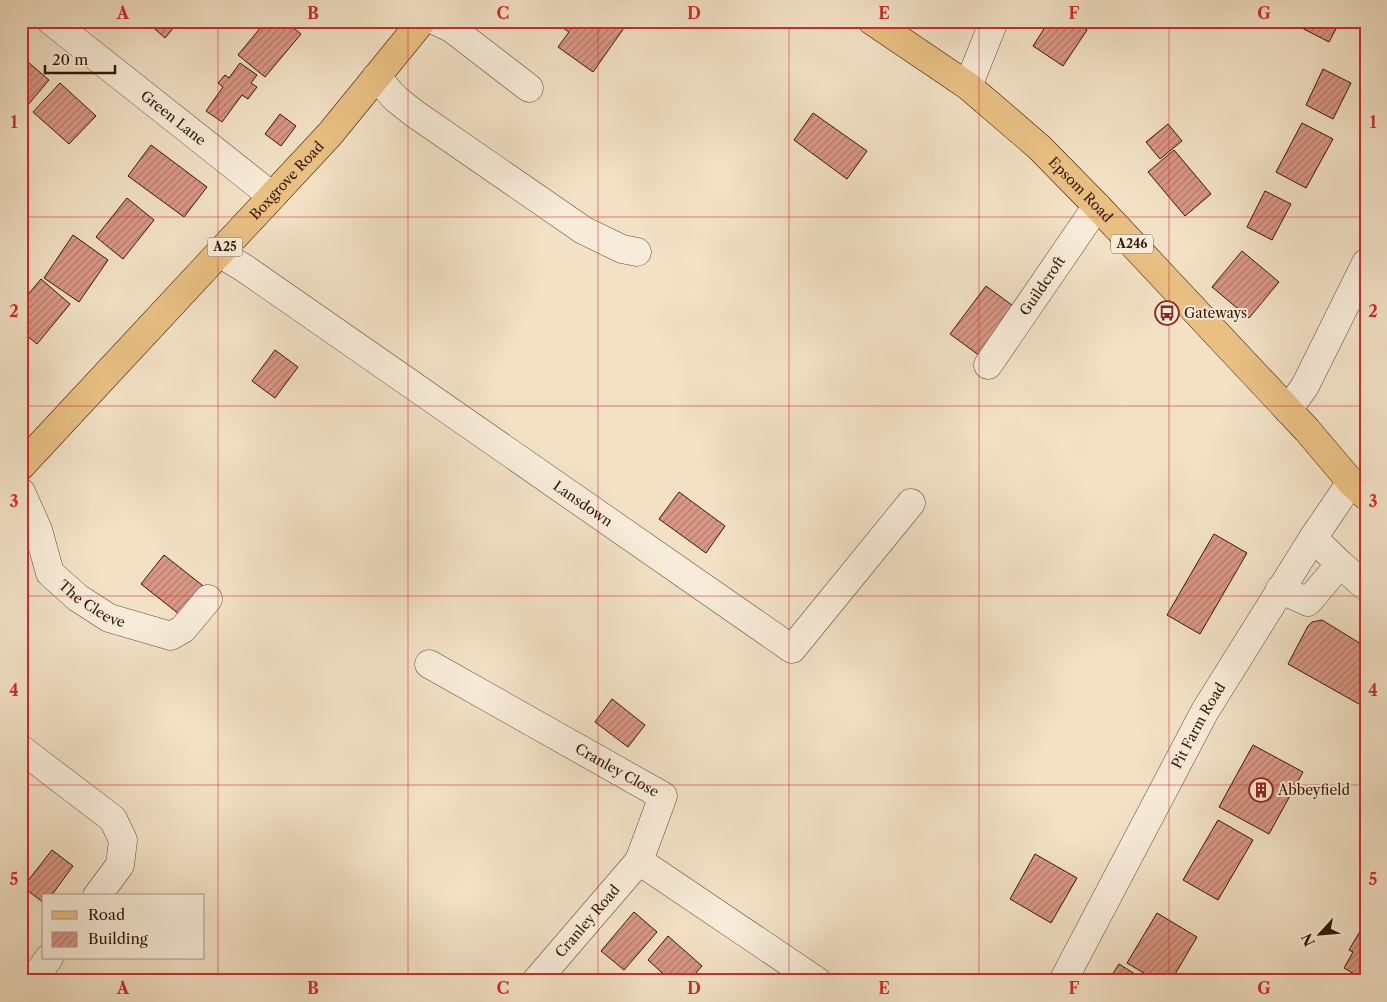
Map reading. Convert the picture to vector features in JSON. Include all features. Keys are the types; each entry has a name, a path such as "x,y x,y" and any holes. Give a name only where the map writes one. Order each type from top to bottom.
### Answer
{"main road":[{"name":"Boxgrove Road","path":"25,455 330,134 422,21"},
{"name":"Epsom Road","path":"872,21 968,86 1038,147 1097,206 1288,410 1358,489"}],"street":[{"name":"Green Lane","path":"52,21 272,196"},
{"path":"436,21 451,28 529,88"},
{"path":"968,86 994,21"},
{"path":"376,77 396,99 415,114 583,230 622,249 637,252"},
{"name":"Guildcroft","path":"988,366 1097,206"},
{"name":"Lansdown","path":"219,253 244,268 792,649 911,503"},
{"path":"1288,410 1305,386 1366,263"},
{"name":"Pit Farm Road","path":"1062,981 1205,711 1313,538 1358,489"},
{"name":"The Cleeve","path":"21,492 38,530 50,573 78,598 109,618 165,645 183,629 208,599"},
{"path":"1313,538 1366,586"},
{"path":"1280,589 1308,602 1340,564"},
{"name":"Cranley Close","path":"429,664 663,796 639,861"},
{"path":"21,748 113,820 123,840 120,866 99,894"},
{"path":"639,861 817,981"},
{"name":"Cranley Road","path":"536,981 639,861"},
{"path":"32,981 48,960"}],"building":[{"path":"146,21 179,21 165,38"},
{"path":"266,21 285,21 301,34 265,77 238,55"},
{"path":"553,21 621,21 626,25 593,72 558,47 569,32"},
{"path":"937,21 953,21 948,29"},
{"path":"1049,21 1073,21 1087,30 1063,66 1033,46"},
{"path":"1302,21 1340,21 1329,42 1300,27"},
{"path":"21,56 49,80 21,113"},
{"path":"240,63 257,75 251,83 257,87 248,99 242,95 222,122 206,111 223,87 218,83 225,75 229,78"},
{"path":"1323,69 1351,83 1333,119 1306,105"},
{"path":"60,83 96,116 69,144 33,112"},
{"path":"813,113 867,151 847,179 794,140"},
{"path":"280,114 296,126 281,146 265,134"},
{"path":"1302,123 1333,139 1306,188 1276,172"},
{"path":"1168,124 1182,141 1160,159 1146,142"},
{"path":"151,145 207,187 184,217 128,176"},
{"path":"1174,150 1211,194 1185,216 1148,172"},
{"path":"1265,191 1291,204 1272,240 1247,227"},
{"path":"127,198 154,220 123,259 96,237"},
{"path":"73,235 108,260 79,302 44,278"},
{"path":"1242,251 1279,282 1249,318 1212,287"},
{"path":"41,279 70,304 37,344 21,331 21,303"},
{"path":"986,286 1020,311 984,359 950,334"},
{"path":"275,350 298,367 275,398 252,381"},
{"path":"679,492 725,526 706,553 659,519"},
{"path":"1214,534 1247,553 1200,634 1167,615"},
{"path":"164,555 207,589 184,618 141,584"},
{"path":"1322,620 1366,647 1366,708 1288,664 1308,626 1312,622"},
{"path":"612,699 645,725 628,747 595,722"},
{"name":"Abbeyfield","path":"1253,745 1303,772 1269,834 1219,807"},
{"path":"1218,820 1253,840 1218,900 1183,880"},
{"path":"52,850 73,866 52,894 42,894 42,901 23,887"},
{"path":"1035,854 1077,878 1051,923 1010,899"},
{"path":"634,912 657,932 624,970 601,951"},
{"path":"1157,913 1197,937 1171,981 1157,981 1127,963"},
{"path":"1366,921 1366,981 1344,968 1353,952 1349,950"},
{"path":"668,936 702,966 689,981 671,981 648,960"},
{"path":"1119,964 1146,981 1108,981"}],"place":[{"name":"Gateways","path":"1167,313"},
{"name":"Abbeyfield","path":"1261,790"}]}
